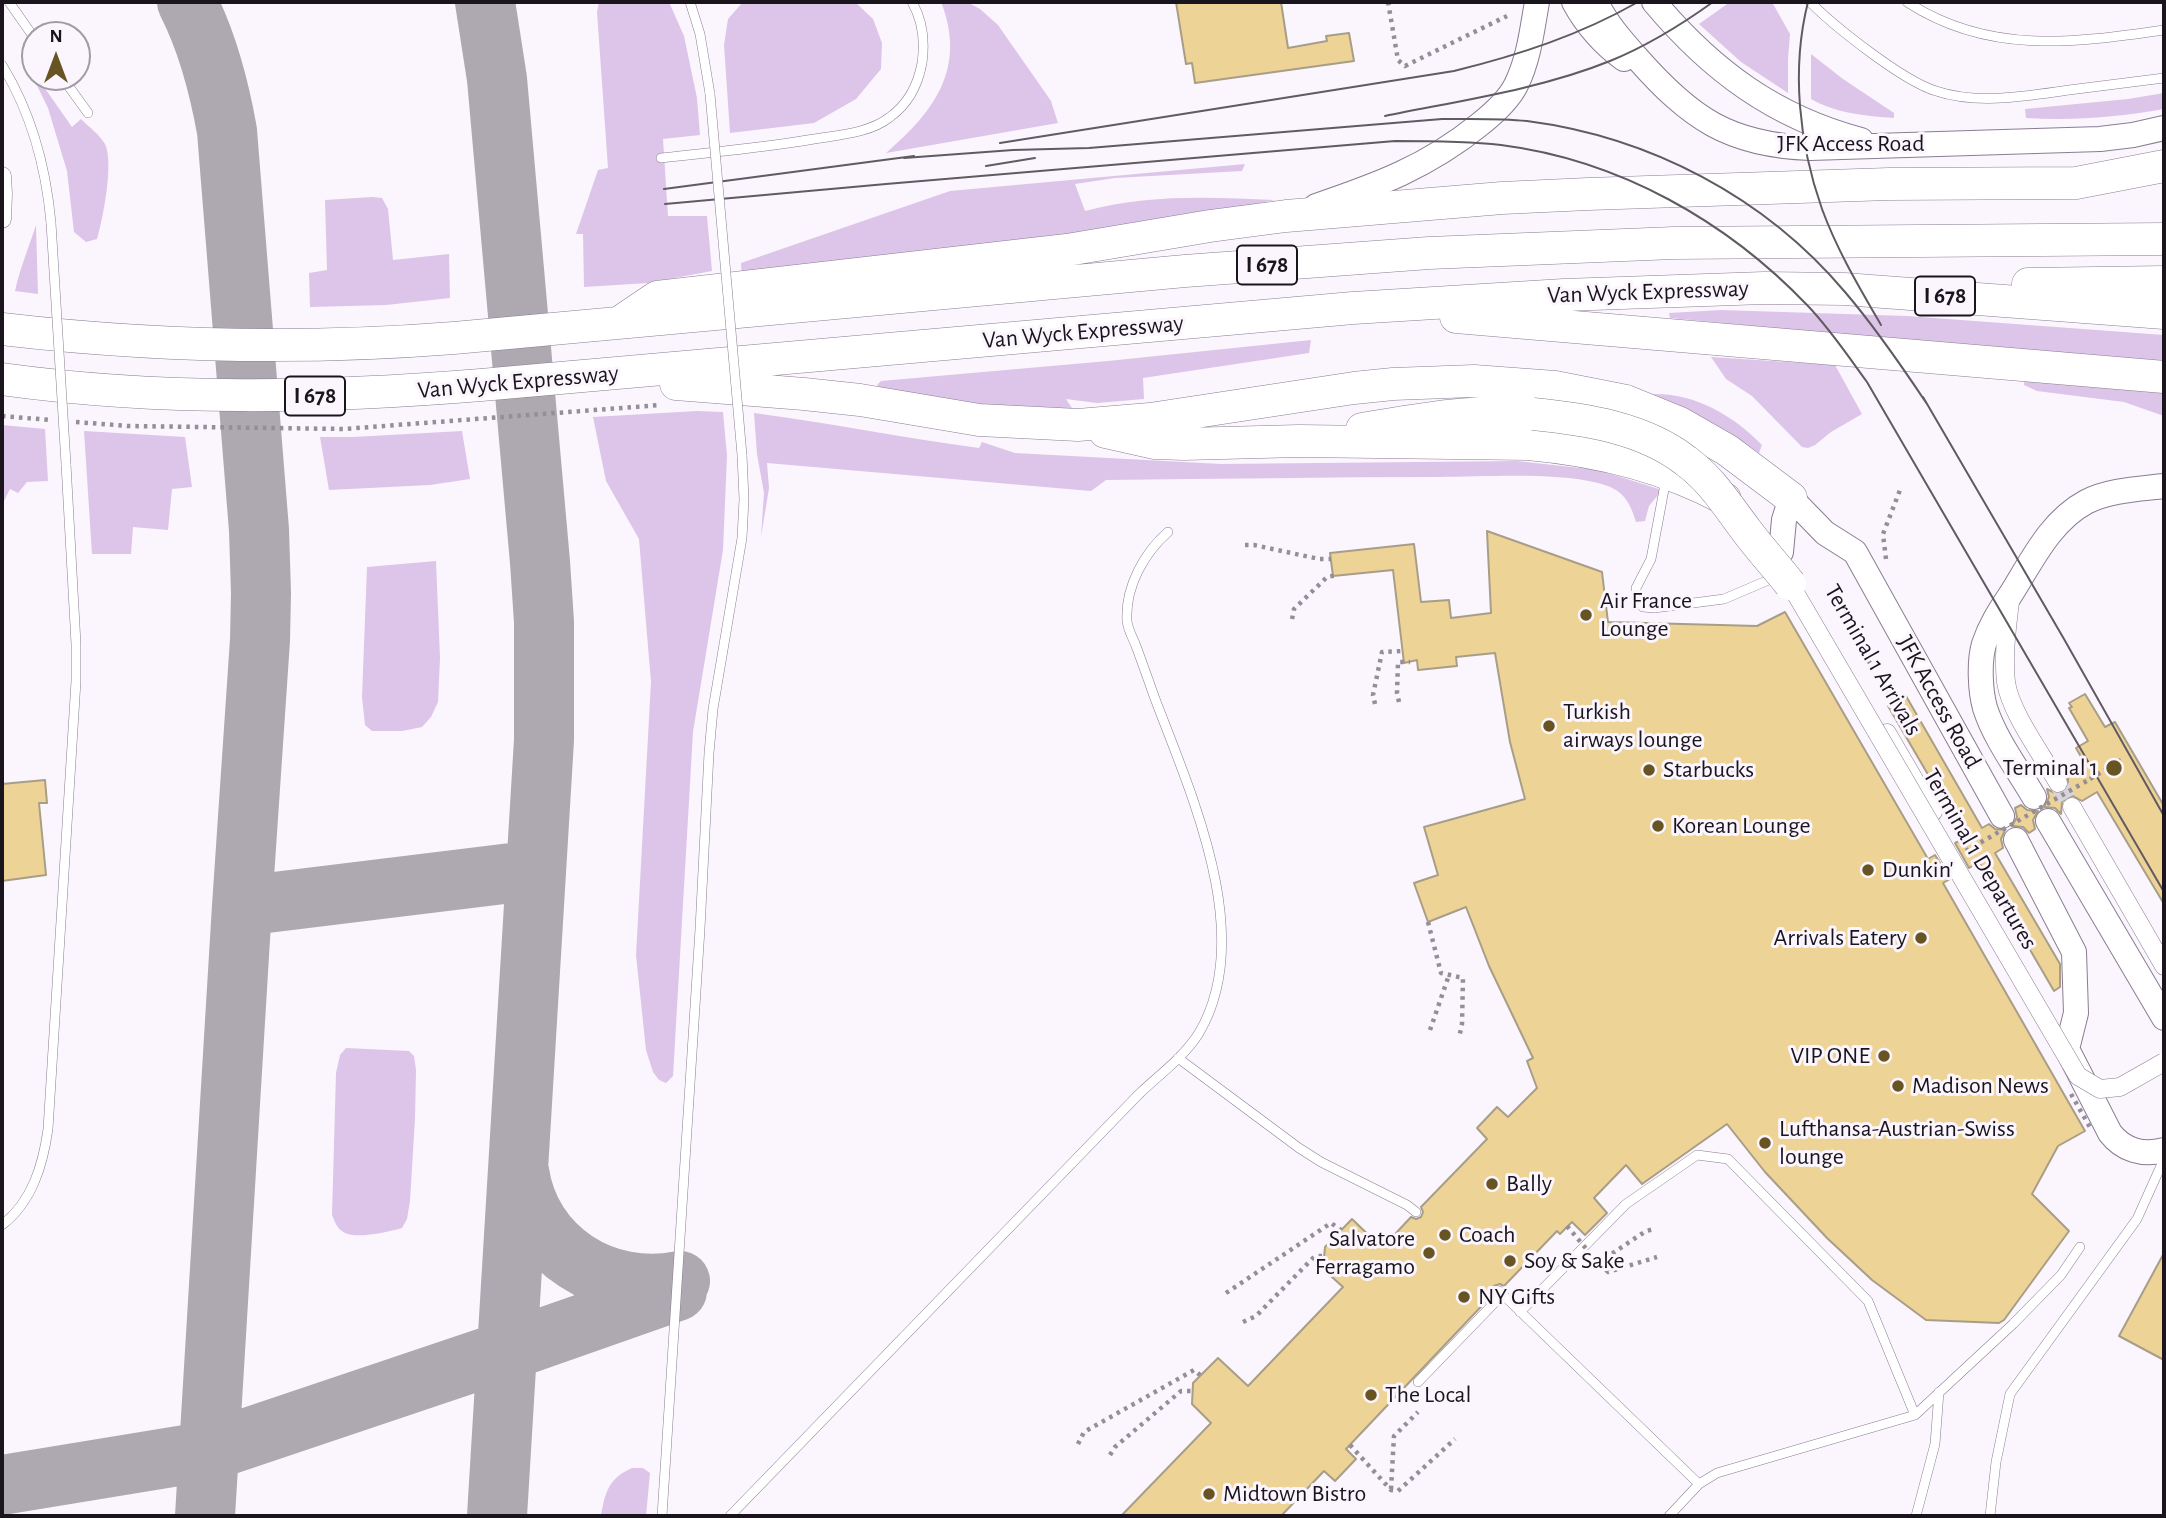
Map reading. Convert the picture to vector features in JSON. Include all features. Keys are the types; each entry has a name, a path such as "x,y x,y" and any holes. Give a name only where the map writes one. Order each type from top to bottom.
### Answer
{"highway":[{"path":"618,323 657,297 1058,251 1286,216 1502,198 1588,194 1889,184 2076,183 2164,166"},
{"name":"Van Wyck Expressway","path":"2,329 129,342 333,345 428,340 1185,271 1470,251 1660,243 2164,239"},
{"path":"1764,288 2164,282"},
{"name":"Van Wyck Expressway","path":"11,381 165,394 272,396 397,392 1353,308 1563,295 1764,288 1886,291 2164,313"},
{"path":"1353,308 2164,377"},
{"path":"2126,310 2164,323"},
{"path":"601,375 849,399 979,421 1078,425 1150,419 1393,384 1474,381 1542,386 1591,393 1653,411 1727,450 1791,498"},
{"path":"1299,441 1445,415 1492,412 1579,420 1629,432 1649,439 1685,460 1706,479 1726,501 1746,530 1796,585"},
{"path":"1078,425 1154,443 1299,441 1540,445 1609,456 1667,473 1716,494 1742,509 1767,532 1781,552"}],"street":[{"path":"1286,216 1384,183 1421,165 1494,113 1515,88 1522,72 1537,2"},
{"path":"1574,2 1602,43 1666,91"},
{"name":"JFK Access Road","path":"1596,2 1619,38 1666,91 1719,128 1773,146 1810,148 2100,139 2164,128"},
{"path":"1654,2 1709,60 1747,90 1811,124 1882,146"},
{"path":"2,176 2,219"},
{"name":"JFK Access Road","path":"2034,797 1998,737 1984,706 1984,646 1994,619 2041,545 2064,517 2087,501 2110,494 2164,486"},
{"path":"1781,552 1784,520 1791,498"},
{"name":"JFK Access Road","path":"1791,498 1825,533 1855,552 2002,816"},
{"name":"Terminal 1 Arrivals","path":"1781,552 1796,585 1917,783 2067,1049"},
{"name":"Terminal 1 Departures","path":"1796,585 2078,1076 2100,1089 2120,1087 2164,1062"},
{"path":"2015,587 2005,639 2006,683 2013,705 2058,783"},
{"path":"2072,807 2164,966"},
{"path":"2048,821 2164,1018"},
{"path":"2016,840 2074,952 2076,1013 2067,1049 2110,1133 2118,1143 2140,1152 2164,1150"}],"lane":[{"path":"9,2 22,21"},
{"path":"662,1516 701,929 709,753 713,709 742,538 744,499 710,94 700,34 690,2"},
{"path":"661,158 831,137 861,131 890,118 912,94 921,66 923,36 912,2"},
{"path":"1810,2 1911,80 1949,95 1979,98 2039,94 2164,78"},
{"path":"1907,2 1958,28 2024,41 2073,42 2164,30"},
{"path":"2,65 26,111 45,176 51,223 76,644 76,681 48,1129 37,1177 25,1199 2,1225"},
{"path":"72,91 88,113"},
{"path":"1667,473 1651,559 1636,589 1637,600 1643,607 1724,599 1772,579 1796,585"},
{"path":"730,1516 1120,1114 1178,1058 1198,1034 1216,993 1221,961 1222,940 1216,883 1193,800 1127,621 1132,588 1141,563 1168,532"},
{"path":"1178,1058 1321,1163 1416,1212"},
{"path":"1520,1312 1626,1204 1697,1155 1728,1159 1868,1301 1915,1415"},
{"path":"1990,1516 1996,1462 2010,1394 2137,1219 2164,1159"},
{"path":"1669,1516 1699,1484 1717,1474 1915,1415 2062,1275 2080,1247"},
{"path":"1418,1382 1500,1293 1699,1484"},
{"path":"1916,1516 1936,1444 1939,1392"}],"path":[{"path":"1388,2 1398,60 1405,65 1507,16"},
{"path":"72,422 128,426 344,429 673,404"},
{"path":"2,416 59,421"},
{"path":"1245,545 1331,559"},
{"path":"1292,619 1294,609 1327,577 1338,575"},
{"path":"1375,704 1373,695 1382,652 1403,651"},
{"path":"1868,660 1895,703"},
{"path":"1399,702 1398,662 1410,662"},
{"path":"1958,856 2121,760"},
{"path":"1428,922 1441,973 1463,978 1459,1038"},
{"path":"1430,1030 1449,975"},
{"path":"1226,1293 1331,1223 1341,1230"},
{"path":"1567,1226 1608,1272 1657,1257"},
{"path":"1598,1263 1646,1231 1654,1229"},
{"path":"1243,1322 1256,1315 1315,1256 1324,1256"},
{"path":"1077,1444 1084,1432 1194,1370 1200,1376"},
{"path":"1110,1455 1115,1447 1181,1391 1193,1391"},
{"path":"1391,1490 1394,1436 1418,1412"},
{"path":"1350,1445 1391,1490 1398,1491 1455,1439"}],"shaded area":[{"path":"599,2 669,2 684,36 697,98 700,135 663,139 668,216 707,216 712,271 648,283 584,287 583,234 576,234 598,170 608,168 597,12"},
{"path":"743,2 855,2 873,19 882,43 881,69 856,99 814,123 730,133 724,45 728,19"},
{"path":"941,2 967,2 980,9 998,25 1051,101 1058,123 886,153 931,105 948,68 948,26"},
{"path":"1730,2 1772,2 1790,34 1788,93 1741,62 1699,24"},
{"path":"1811,54 1894,113 1894,118 1840,111 1811,99"},
{"path":"40,91 47,91 72,127 81,119 105,144 108,177 97,239 86,242 74,232 67,171 48,108"},
{"path":"2164,93 2164,109 2095,118 2026,118 2025,109"},
{"path":"1245,164 1242,171 1115,178 1075,184 1085,211 1156,199 1275,200 1052,246 742,278 741,263 950,191"},
{"path":"382,198 388,209 393,260 449,254 450,298 386,305 310,307 309,273 327,270 325,200"},
{"path":"36,225 38,294 15,291 22,266"},
{"path":"1721,310 1907,316 2164,335 2164,416 2124,402 2037,391 2024,385 2026,352 1670,318 1669,313"},
{"path":"1311,340 1309,353 1143,378 1144,399 1097,403 1066,399 1074,411 1002,408 881,389 877,385 881,381"},
{"path":"1711,357 1835,365 1862,414 1815,445 1802,447 1752,396 1726,379"},
{"path":"1653,394 1684,397 1713,408 1751,434 1762,445 1759,453 1708,421"},
{"path":"723,412 727,456 723,550 693,732 673,1076 666,1083 659,1080 653,1072 646,1050 636,955 651,682 639,539 606,481 593,417"},
{"path":"754,413 979,448 982,442 1015,453 1221,464 1517,461 1598,470 1662,490 1649,506 1645,521 1636,522 1627,501 1613,488 1560,477 1106,480 1091,491 767,463 769,488 761,537 764,493 757,454"},
{"path":"2,425 45,429 48,481 27,482 18,493 10,489 2,505"},
{"path":"84,431 185,437 192,487 172,489 168,530 133,527 131,554 92,554"},
{"path":"462,431 470,479 430,485 329,490 320,437"},
{"path":"436,561 440,658 438,702 431,717 422,727 402,731 372,731 365,725 362,697 367,567"},
{"path":"346,1048 409,1051 414,1056 415,1118 410,1201 407,1219 402,1228 350,1235 340,1229 332,1215 336,1073 340,1055"},
{"path":"632,1468 643,1468 650,1473 646,1516 601,1516 609,1487 618,1476"}],"building":[{"path":"1176,2 1281,2 1288,48 1327,41 1326,36 1349,33 1354,61 1195,83 1192,63 1186,64"},
{"path":"1487,531 1602,572 1608,622 1757,626 1785,612 1928,859 1935,855 1950,879 1943,883 2085,1131 2058,1146 2032,1194 2069,1231 2004,1320 1999,1323 1926,1320 1872,1280 1827,1238 1765,1172 1727,1124 1642,1184 1626,1165 1594,1198 1607,1213 1585,1235 1572,1222 1560,1234 1557,1231 1504,1286 1494,1286 1493,1294 1346,1449 1356,1459 1335,1481 1324,1471 1281,1516 1121,1516 1211,1423 1192,1404 1193,1383 1218,1358 1248,1386 1343,1287 1323,1269 1325,1247 1352,1219 1382,1248 1411,1217 1421,1217 1421,1207 1487,1139 1477,1128 1497,1107 1508,1117 1537,1088 1527,1061 1533,1058 1489,966 1466,907 1428,922 1414,883 1438,875 1424,827 1525,799 1510,742 1495,653 1456,657 1457,666 1418,670 1417,660 1404,663 1393,570 1333,576 1330,553 1414,544 1421,602 1449,600 1451,618 1491,613"},
{"path":"2085,694 2105,727 2115,722 2164,806 2164,904 2097,792 2082,801 2073,796 2066,798 2062,802 2061,814 2055,808 2044,807 2049,797 2047,789 2057,794 2063,793 2068,788 2068,777 2083,768 2081,764 2084,762 2076,748 2088,741 2069,708 2072,707 2069,703"},
{"path":"1906,696 1982,828 1989,824 1995,829 2005,830 2001,839 2003,848 1995,853 2060,964 2060,987 2054,991 1979,862 1969,868 1955,843 1965,838 1888,706"},
{"path":"45,780 47,803 39,803 46,875 2,881 2,784"},
{"path":"2021,805 2027,810 2038,811 2033,820 2035,829 2029,833 2023,827 2012,826 2017,817 2015,808"},
{"path":"2164,1253 2164,1360 2119,1336"}],"taxiway":[{"path":"187,2 212,65 227,131 259,530 261,593 205,1516"},
{"path":"485,2 497,79 544,622 544,740 497,1516"},
{"path":"242,906 536,870"},
{"path":"519,1171 526,1199 538,1224 555,1244 576,1261 599,1274 625,1281 652,1284 680,1281"},
{"path":"2,1485 209,1451 677,1291"}],"tunnel":[{"path":"2058,783 2072,807"}],"tram line":[{"path":"1000,143 1454,71 1549,43 1638,2"},
{"path":"1385,116 1499,93 1584,71 1650,42 1713,2"},
{"path":"1808,2 1803,27 1799,80 1808,159 1822,209 1834,239 1881,325"},
{"path":"904,158 1013,150 1089,148 1442,119 1516,120 1573,129 1661,157 1742,200 1779,227 1845,292 1927,404"},
{"path":"665,204 1395,141 1501,145 1545,153 1629,180 1668,199 1742,247 1808,306 1839,343 1867,382 2164,892"},
{"path":"664,189 914,156"},
{"path":"986,166 1035,158"},
{"path":"1923,397 2164,816"}],"place":[{"name":"Air France Lounge","path":"1586,615"},
{"name":"Turkish airways lounge","path":"1549,726"},
{"name":"Terminal 1","path":"2114,768"},
{"name":"Starbucks","path":"1649,770"},
{"name":"Korean Lounge","path":"1658,826"},
{"name":"Dunkin'","path":"1868,870"},
{"name":"Arrivals Eatery","path":"1921,938"},
{"name":"VIP ONE","path":"1884,1056"},
{"name":"Madison News","path":"1898,1086"},
{"name":"Lufthansa-Austrian-Swiss lounge","path":"1765,1143"},
{"name":"Bally","path":"1492,1184"},
{"name":"Coach","path":"1445,1235"},
{"name":"Salvatore Ferragamo","path":"1429,1253"},
{"name":"Soy & Sake","path":"1510,1261"},
{"name":"NY Gifts","path":"1464,1297"},
{"name":"The Local","path":"1371,1395"},
{"name":"Midtown Bistro","path":"1209,1494"}]}
